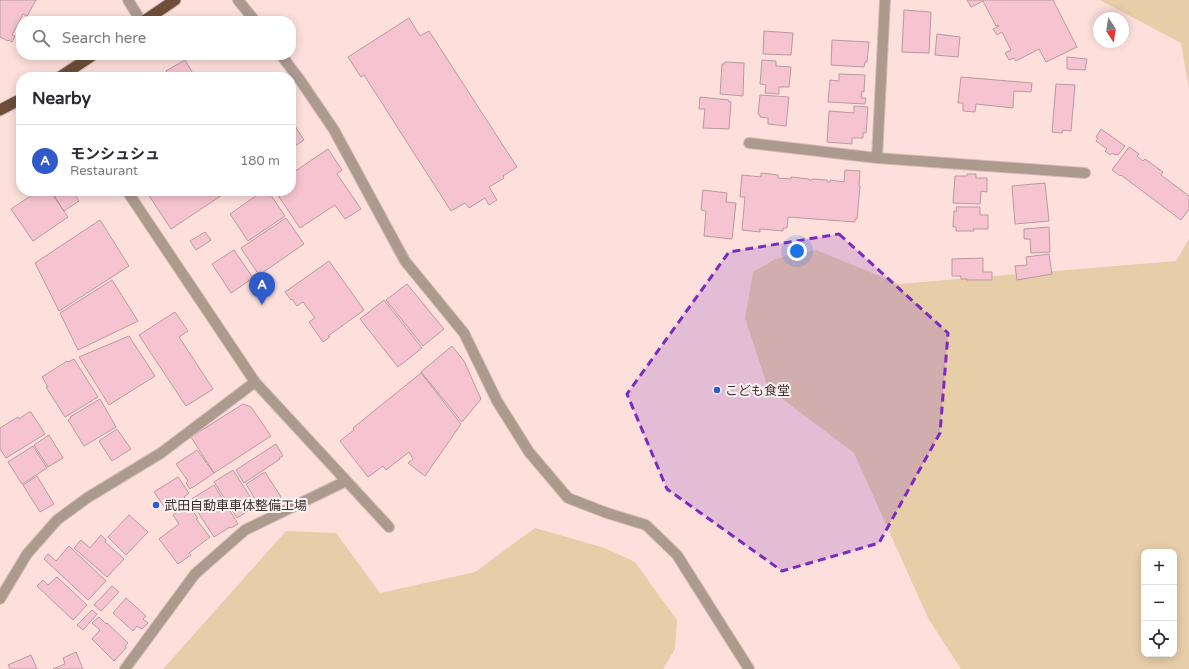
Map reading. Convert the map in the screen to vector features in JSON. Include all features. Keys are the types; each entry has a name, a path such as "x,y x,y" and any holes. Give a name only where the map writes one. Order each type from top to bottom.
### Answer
{"highway":[{"path":"150,16 175,0"},
{"path":"68,72 86,60"},
{"path":"0,110 16,101"}],"street":[{"path":"128,0 139,16"},
{"path":"238,0 251,16"},
{"path":"877,158 885,0"},
{"path":"285,60 294,72"},
{"path":"296,75 334,130 405,261 464,333 497,401 529,452 568,498 646,525 677,555 749,669"},
{"path":"749,143 877,158 1085,173"},
{"path":"130,196 255,382 389,527"},
{"path":"0,599 27,554 57,520 87,498 161,453 255,382"},
{"path":"125,669 195,574 245,530 346,481"}],"highlighted area":[{"path":"839,234 948,333 940,433 879,543 782,571 667,489 627,394 729,252"}],"shaded area":[{"path":"1100,0 1189,0 1189,89 1181,43 1129,15 1129,12 1123,12"},
{"path":"1189,239 1189,669 961,669 928,618 854,453 768,388 745,318 753,272 775,259 816,250 899,284 1176,261"},
{"path":"535,528 605,548 635,562 677,620 675,649 663,669 163,669 286,531 336,533 380,593 475,572"}],"building":[{"path":"0,0 36,0 27,16 23,14 22,16 16,16 16,27 12,35 15,36 12,42 0,37"},
{"path":"967,0 1053,0 1077,47 1046,62 1039,49 1016,61 1014,58 1009,60 1005,53 1011,50 1002,32 997,35 993,29 999,26 996,26 983,1 971,7"},
{"path":"904,10 931,12 929,53 902,52"},
{"path":"409,18 420,36 429,31 517,167 503,176 504,178 489,187 497,200 489,205 485,198 469,208 465,203 451,211 364,75 361,77 348,57"},
{"path":"764,31 793,33 791,55 763,54"},
{"path":"937,34 960,37 958,57 935,55"},
{"path":"832,40 869,42 867,62 865,62 864,67 831,65"},
{"path":"1067,57 1087,59 1085,70 1067,69"},
{"path":"185,60 192,72 167,72 166,71"},
{"path":"762,60 776,61 776,66 791,67 789,87 779,87 779,94 765,93 766,85 760,84"},
{"path":"725,62 744,63 743,96 720,94 722,64"},
{"path":"839,74 865,75 864,92 862,91 861,98 866,98 865,104 828,102 830,80 839,81"},
{"path":"961,77 1032,83 1031,92 1014,91 1013,108 976,104 975,112 963,111 963,103 958,103"},
{"path":"1056,84 1075,85 1071,131 1063,130 1062,133 1052,132"},
{"path":"760,95 789,97 786,126 768,124 768,118 760,117 758,114"},
{"path":"700,97 729,100 728,101 731,102 729,129 703,128 705,109 699,109"},
{"path":"854,106 868,107 866,133 863,133 863,138 852,138 852,144 827,142 829,111 854,113"},
{"path":"296,128 304,140 296,146"},
{"path":"1101,129 1125,146 1118,155 1112,153 1110,155 1105,151 1107,149 1096,141 1098,138 1096,137"},
{"path":"1129,147 1139,154 1137,156 1143,161 1145,159 1163,172 1161,175 1189,196 1189,209 1181,220 1121,175 1120,176 1112,170"},
{"path":"328,149 342,170 337,174 361,209 345,219 335,205 300,228 278,196 296,196 296,171"},
{"path":"845,170 860,171 857,219 855,219 855,222 788,217 787,228 783,228 783,231 760,229 760,232 742,230 745,197 740,197 742,175 761,177 761,173 778,175 778,178 791,179 791,177 809,180 827,180 827,182 830,182 830,180 844,182"},
{"path":"967,174 976,174 976,178 987,178 987,192 981,191 980,204 953,203 955,176 967,176"},
{"path":"1045,183 1049,221 1015,224 1012,186"},
{"path":"703,190 727,193 726,202 736,203 732,239 704,236 706,211 701,210"},
{"path":"30,196 53,196 68,217 33,241 11,209"},
{"path":"54,196 76,196 79,201 64,211"},
{"path":"149,196 220,196 171,229"},
{"path":"256,196 271,196 285,216 248,241 230,214"},
{"path":"956,207 980,207 980,215 988,215 988,229 956,231 956,227 953,227 954,211 957,211"},
{"path":"286,218 304,244 259,275 241,248"},
{"path":"100,220 129,266 59,311 35,263"},
{"path":"1049,227 1050,252 1031,253 1030,239 1024,239 1024,229"},
{"path":"205,232 211,240 196,250 190,241"},
{"path":"234,250 253,278 231,293 212,264"},
{"path":"1049,254 1052,274 1017,280 1015,266 1027,265 1026,257"},
{"path":"983,258 983,272 992,272 992,280 967,280 961,279 961,276 952,276 952,259"},
{"path":"329,261 364,310 328,336 330,337 323,342 309,322 315,318 303,302 297,306 285,292"},
{"path":"112,280 138,321 78,350 60,313"},
{"path":"407,284 444,329 423,346 386,300"},
{"path":"384,300 422,348 398,367 360,319"},
{"path":"175,312 188,331 179,337 213,389 186,406 139,335"},
{"path":"129,336 155,376 109,405 79,357"},
{"path":"452,346 464,361 481,399 462,422 421,372"},
{"path":"74,359 98,397 65,417 46,387 48,387 42,377 67,361 68,362"},
{"path":"421,373 461,424 425,476 408,463 413,459 409,452 386,470 383,466 368,477 340,441 354,430 353,428"},
{"path":"100,399 116,427 84,446 68,420 71,418 70,417"},
{"path":"243,404 251,407 271,436 214,473 191,437"},
{"path":"31,412 45,434 6,458 0,449 0,428 18,417 19,419"},
{"path":"117,429 131,449 112,461 99,441"},
{"path":"49,435 63,458 48,467 34,445"},
{"path":"276,444 283,456 244,483 236,470"},
{"path":"33,446 47,468 22,484 8,462"},
{"path":"197,450 214,473 190,489 186,483 188,481 176,464"},
{"path":"233,470 256,506 237,518 214,482"},
{"path":"265,472 281,497 261,509 246,484"},
{"path":"37,476 54,504 40,512 23,485"},
{"path":"178,477 189,493 184,497 185,498 168,510 154,492"},
{"path":"214,485 238,524 214,537 190,500"},
{"path":"187,504 210,537 189,553 191,555 178,564 159,539 179,524 173,515"},
{"path":"129,515 148,532 126,555 108,537"},
{"path":"101,535 106,540 105,542 124,559 107,577 74,548 81,540 90,548"},
{"path":"69,546 106,581 88,600 44,559 48,554 56,561"},
{"path":"57,577 87,605 73,620 37,586 43,580 48,585"},
{"path":"112,586 119,592 101,611 94,605"},
{"path":"126,598 146,616 143,619 148,623 142,629 137,626 133,631 113,613"},
{"path":"92,610 97,614 83,630 77,625"},
{"path":"99,617 128,643 125,646 126,648 114,661 92,639 100,630 92,623"},
{"path":"76,652 83,669 53,669 65,664 63,658"},
{"path":"31,655 37,669 10,669 8,665"}],"place":[{"name":"モンシュシュ","path":"262,305"},
{"name":"こども食堂","path":"717,390"},
{"name":"武田自動車車体整備工場","path":"156,505"}]}
